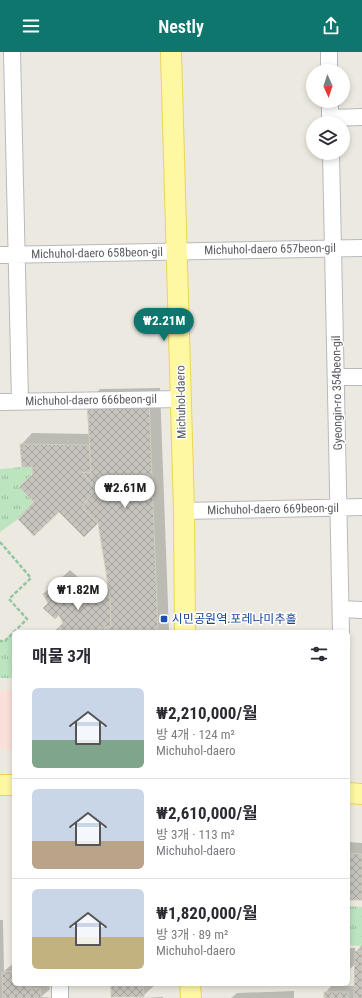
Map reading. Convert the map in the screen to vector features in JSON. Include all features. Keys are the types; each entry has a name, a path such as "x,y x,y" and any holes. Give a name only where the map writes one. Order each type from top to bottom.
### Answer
{"main road":[{"name":"Michuhol-daero","path":"171,52 178,251 184,511 185,630"},
{"path":"0,785 12,785"},
{"path":"350,793 362,794"},
{"path":"190,986 191,998"}],"lane":[{"name":"Michuhol-daero 658beon-gil","path":"12,52 7,121 15,186 17,255"},
{"path":"329,52 329,64"},
{"path":"350,118 362,117"},
{"name":"Gyeongin-ro 354beon-gil","path":"331,160 342,609 340,630"},
{"name":"Michuhol-daero 657beon-gil","path":"178,251 362,248"},
{"name":"Michuhol-daero 658beon-gil","path":"0,255 178,251"},
{"path":"17,255 20,401"},
{"path":"336,377 362,377"},
{"name":"Michuhol-daero 666beon-gil","path":"0,402 181,399"},
{"name":"Michuhol-daero 669beon-gil","path":"184,511 362,507"},
{"path":"342,609 362,610"},
{"path":"60,986 60,998"}],"path":[{"path":"0,542 31,578 8,598 27,619 15,630"},
{"path":"0,641 5,640 12,633"}],"shaded area":[{"path":"0,690 12,691 12,750 0,749"}],"green space":[{"path":"32,467 33,473 19,487 34,502 18,519 0,532 0,469"},
{"path":"12,634 12,678 0,678 0,641 5,640"},
{"path":"350,906 362,907 362,946 350,945"}],"building":[{"path":"149,399 158,630 106,630 103,627 111,627 110,596 98,523 82,507 96,489 82,472 91,473 87,400"},
{"path":"20,444 89,445 91,473 82,472 96,489 82,507 98,523 84,537 59,512 34,536 18,519 34,502 19,487 33,474 32,467 22,467"},
{"path":"58,581 78,598 110,596 111,627 103,627 106,630 56,630 63,623 59,615 55,619 43,608 48,603 43,594"},
{"path":"350,853 362,854 362,900 350,900"},
{"path":"355,951 362,951 362,998 354,998"},
{"path":"12,971 12,986 30,986 31,989 40,988 41,998 3,998 2,972"},
{"path":"111,986 143,986 144,997 111,997"},
{"path":"324,992 348,992 348,998 324,998"}],"place":[{"name":"시민공원역.포레나미추홀","path":"164,619"}]}
